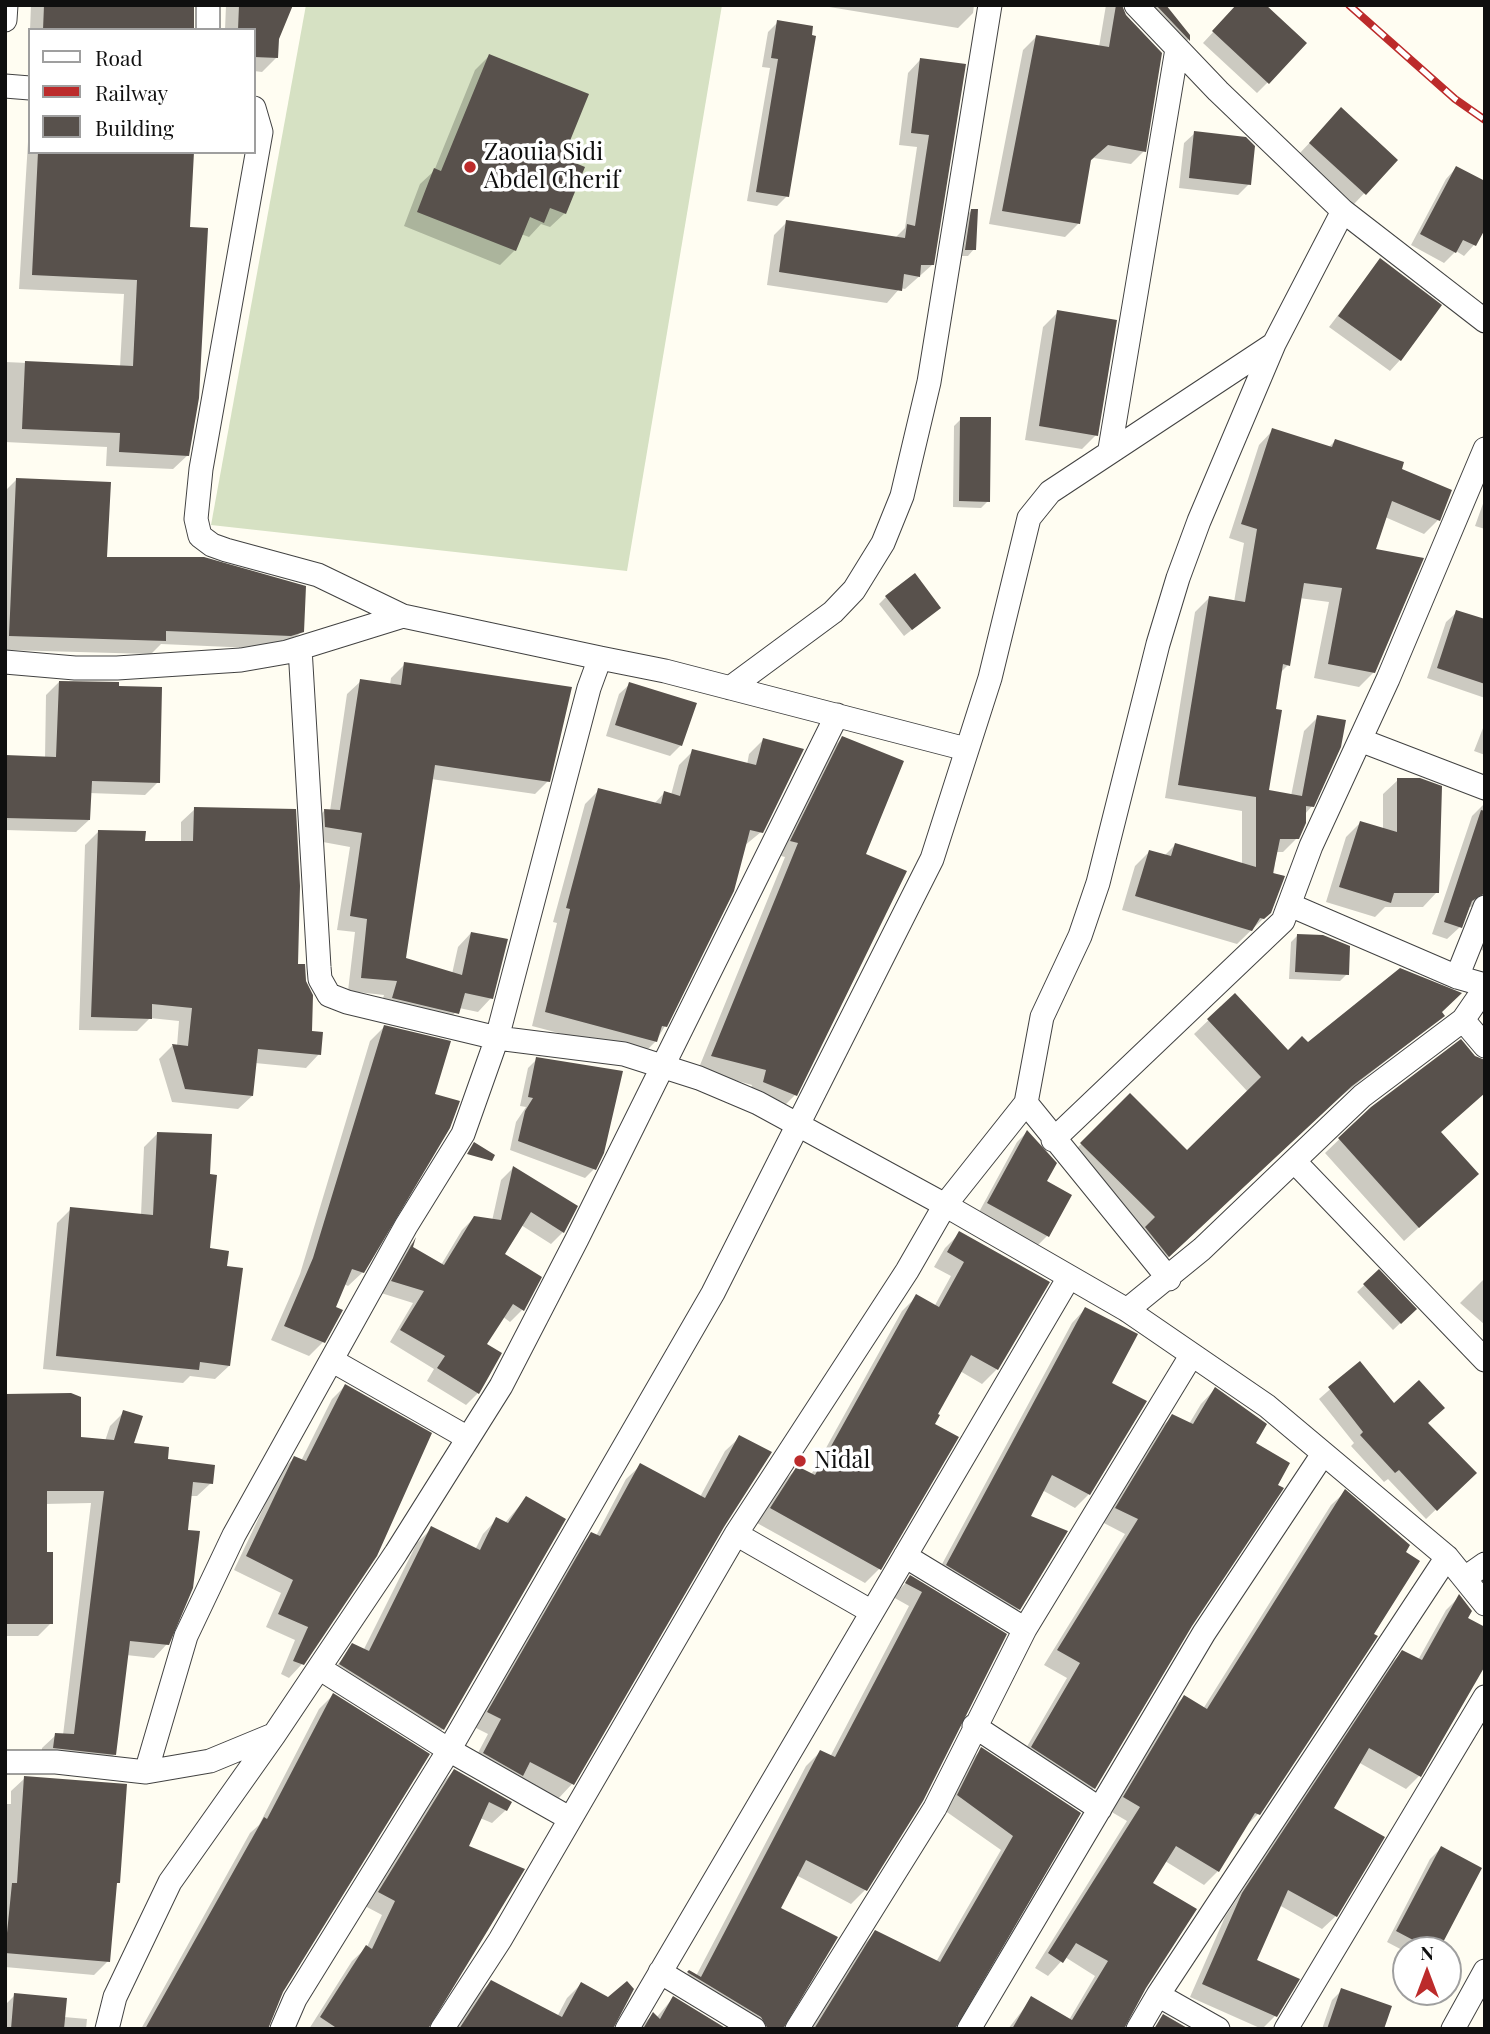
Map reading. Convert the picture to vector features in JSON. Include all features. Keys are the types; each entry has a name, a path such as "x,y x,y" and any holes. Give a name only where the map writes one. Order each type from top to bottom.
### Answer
{"street":[{"path":"5,20 6,5"},
{"path":"208,5 208,28"},
{"path":"730,688 833,612 854,590 883,543 902,496 929,382 990,5"},
{"path":"1136,5 1177,49 1343,211 1485,321"},
{"path":"1111,449 1177,49"},
{"path":"5,86 28,88"},
{"path":"256,115 261,132 201,469 196,527 212,545 318,575 403,616 600,657 966,749"},
{"path":"442,2029 499,1940 736,1534 907,1271 945,1205 1026,1103 1042,1017 1080,936 1098,883 1158,644 1178,578 1199,521 1274,344 1343,211"},
{"path":"282,2029 295,2000 449,1750 713,1293 932,859 990,678 1030,518 1050,492 1111,449 1274,344"},
{"path":"1053,1140 1272,934 1290,905 1311,846 1360,740 1485,449"},
{"path":"5,662 75,668 117,668 241,660 300,648 403,616"},
{"path":"300,648 318,967 329,995 347,1002 498,1038 624,1054 699,1078 758,1103 945,1205 1068,1279 1127,1310 1267,1406 1447,1556 1485,1604"},
{"path":"146,1772 186,1636 234,1535 406,1226 463,1134 498,1038 589,688 600,657"},
{"path":"107,2029 115,1997 170,1882 274,1735 500,1386 578,1239 661,1066 837,715"},
{"path":"1360,740 1485,788"},
{"path":"1127,1310 1168,1279 1362,1096 1463,1020 1485,986 1290,905"},
{"path":"1457,976 1485,907"},
{"path":"1463,1020 1485,1046"},
{"path":"1026,1103 1053,1140 1168,1279"},
{"path":"1294,1161 1485,1360"},
{"path":"626,2029 1068,1279"},
{"path":"797,2029 935,1808 1025,1629 1191,1356"},
{"path":"333,1361 468,1438"},
{"path":"969,2029 1204,1633 1324,1454"},
{"path":"736,1534 872,1612"},
{"path":"905,1556 1025,1629"},
{"path":"1138,2029 1447,1556"},
{"path":"1465,1578 1485,1564"},
{"path":"318,1668 449,1750 569,1818"},
{"path":"1286,2029 1485,1697"},
{"path":"974,1726 1100,1809"},
{"path":"5,1762 56,1762 146,1772 209,1761 274,1735"},
{"path":"1453,2029 1485,1971"},
{"path":"660,1972 754,2029"},
{"path":"1158,1995 1218,2029"}],"green space":[{"path":"306,5 722,5 627,571 211,525"}],"building":[{"path":"44,5 194,5 194,28 43,28"},
{"path":"239,5 293,5 279,39 278,58 256,57 256,28 238,28"},
{"path":"1116,5 1122,5 1126,15 1162,53 1146,152 1108,145 1091,160 1080,224 1002,211 1036,35 1109,47"},
{"path":"1156,5 1166,5 1190,35 1190,41"},
{"path":"1236,5 1266,5 1307,43 1269,84 1212,31"},
{"path":"777,20 813,26 812,35 816,36 789,197 756,192 778,59 771,58"},
{"path":"489,54 589,94 563,158 585,167 566,214 550,208 544,223 530,217 516,251 417,212 434,168 441,171"},
{"path":"920,58 966,64 934,265 921,265 920,277 904,274 902,291 779,272 786,220 905,238 907,224 915,226 929,135 911,133"},
{"path":"1341,107 1398,160 1366,195 1309,143"},
{"path":"1194,131 1246,137 1255,146 1251,185 1189,178"},
{"path":"38,154 194,154 190,227 208,228 199,398 189,456 119,452 120,433 22,429 25,361 133,366 137,280 32,275"},
{"path":"1456,166 1485,181 1485,229 1476,246 1463,240 1456,253 1420,234"},
{"path":"971,209 978,209 976,250 965,250"},
{"path":"1380,258 1442,305 1401,361 1338,316"},
{"path":"1057,310 1117,320 1098,436 1039,426"},
{"path":"960,417 991,417 990,502 959,501"},
{"path":"1272,428 1332,447 1335,439 1404,462 1402,469 1452,490 1440,521 1392,501 1376,549 1424,558 1375,673 1328,664 1342,588 1304,583 1290,666 1283,664 1276,709 1282,710 1269,790 1302,796 1317,715 1346,720 1341,747 1314,807 1306,806 1306,823 1299,839 1280,839 1273,873 1285,876 1271,913 1264,919 1260,918 1252,931 1135,896 1149,850 1171,856 1175,843 1256,867 1256,797 1178,785 1209,596 1245,602 1257,529 1241,524"},
{"path":"16,478 111,482 107,557 204,557 306,586 304,632 291,636 166,631 166,641 9,636"},
{"path":"915,573 941,608 912,630 885,596"},
{"path":"1456,610 1485,619 1485,684 1437,668"},
{"path":"404,662 572,687 550,782 435,765 406,958 462,975 471,932 508,939 493,999 465,993 459,1014 392,998 397,981 361,978 367,919 350,916 362,833 325,827 324,809 340,810 360,679 401,685"},
{"path":"59,681 119,682 119,686 162,687 160,783 92,781 90,820 5,818 5,755 56,757"},
{"path":"629,682 697,703 682,746 615,725"},
{"path":"842,736 904,761 866,854 907,871 797,1096 763,1082 766,1070 711,1056 798,843 790,841"},
{"path":"763,738 804,749 763,833 750,830 734,891 667,1027 662,1026 657,1042 545,1012 570,909 566,908 598,788 661,804 664,791 680,796 692,749 756,765"},
{"path":"1397,778 1420,778 1442,786 1439,893 1394,893 1391,903 1339,887 1360,821 1397,832"},
{"path":"194,807 296,809 300,886 298,964 305,964 306,981 313,995 312,1031 323,1032 321,1055 258,1049 253,1096 185,1089 172,1044 188,1046 192,1008 152,1004 152,1019 91,1017 98,830 146,831 145,841 193,841"},
{"path":"1481,810 1485,811 1485,893 1472,901 1462,928 1444,922"},
{"path":"1297,934 1323,935 1350,946 1349,975 1295,972"},
{"path":"1400,968 1462,993 1442,1012 1445,1016 1352,1086 1169,1257 1145,1227 1155,1217 1080,1143 1130,1093 1187,1150 1261,1077 1207,1019 1235,993 1288,1050 1302,1036 1308,1042"},
{"path":"384,1025 451,1041 435,1094 460,1101 450,1128 364,1273 352,1269 336,1307 343,1310 325,1343 284,1326 313,1258"},
{"path":"1461,1039 1475,1056 1485,1060 1485,1093 1441,1132 1479,1174 1419,1228 1338,1138 1371,1107"},
{"path":"536,1057 623,1071 604,1153 596,1170 518,1141 525,1111 533,1098 528,1097"},
{"path":"1027,1130 1057,1163 1047,1181 1072,1195 1049,1237 987,1203"},
{"path":"157,1132 212,1134 210,1174 217,1175 210,1248 229,1251 227,1266 243,1268 230,1366 200,1362 199,1370 56,1356 70,1207 153,1215"},
{"path":"474,1142 495,1155 492,1161 467,1154"},
{"path":"513,1166 578,1206 564,1233 531,1212 505,1254 542,1277 524,1311 513,1304 487,1344 502,1353 479,1394 437,1368 445,1356 400,1330 424,1291 391,1281 416,1237 413,1247 444,1265 474,1216 501,1220"},
{"path":"959,1231 1050,1282 998,1370 971,1355 935,1424 959,1437 881,1570 770,1508 797,1466 815,1475 916,1294 939,1307 964,1262 947,1252"},
{"path":"1379,1269 1417,1309 1401,1324 1363,1284"},
{"path":"1085,1307 1138,1334 1112,1383 1147,1401 1090,1495 1052,1475 1031,1516 1068,1531 1020,1610 946,1565"},
{"path":"1360,1361 1394,1403 1419,1380 1445,1408 1428,1423 1477,1473 1437,1511 1399,1470 1395,1473 1360,1435 1363,1432 1328,1387"},
{"path":"345,1384 432,1433 377,1556 304,1665 293,1661 308,1627 278,1614 293,1580 246,1556 294,1456 306,1461"},
{"path":"1215,1387 1267,1424 1256,1443 1290,1463 1278,1485 1284,1488 1192,1626 1095,1789 1031,1747 1080,1663 1057,1650 1138,1519 1115,1508 1172,1414 1193,1424"},
{"path":"71,1393 81,1397 81,1437 114,1440 123,1410 143,1416 134,1443 169,1447 168,1459 215,1465 213,1484 193,1482 188,1530 200,1531 193,1588 169,1645 130,1641 116,1755 53,1748 55,1733 74,1734 104,1491 47,1491 47,1552 53,1552 53,1624 5,1624 5,1394"},
{"path":"739,1435 772,1452 724,1527 574,1785 530,1762 523,1776 483,1753 501,1719 487,1712 591,1532 600,1536 640,1463 705,1498"},
{"path":"1345,1489 1410,1545 1406,1552 1420,1561 1374,1634 1378,1636 1260,1815 1255,1813 1219,1872 1176,1846 1153,1883 1197,1909 1146,1988 1124,2029 1012,2029 1031,1996 1072,2020 1108,1961 1076,1943 1063,1963 1048,1953 1140,1807 1123,1797 1184,1695 1207,1709"},
{"path":"526,1496 566,1519 444,1730 339,1664 352,1643 369,1651 431,1526 480,1550 496,1517 508,1523"},
{"path":"910,1575 1007,1634 923,1801 867,1891 806,1860 781,1908 838,1937 783,2029 768,2029 761,2017 687,1972 689,1970 701,1977 820,1750 835,1757 922,1592 905,1583"},
{"path":"1459,1594 1472,1611 1468,1618 1485,1627 1485,1666 1421,1777 1369,1748 1334,1808 1385,1837 1337,1917 1288,1890 1257,1960 1300,1979 1277,2017 1202,1984 1242,1893 1402,1650 1422,1660"},
{"path":"333,1693 430,1754 283,1992 268,2029 145,2029 264,1817 267,1819"},
{"path":"981,1747 1081,1813 955,2029 814,2029 875,1930 940,1962 1013,1836 957,1795"},
{"path":"454,1769 512,1802 507,1811 489,1802 469,1846 525,1869 428,2029 338,2029 320,2017 366,1945 372,1949 395,1901 378,1892"},
{"path":"24,1776 127,1784 120,1883 117,1883 110,1962 5,1953 12,1883 17,1883"},
{"path":"1441,1846 1482,1868 1446,1936 1405,1936 1396,1931"},
{"path":"491,1980 562,2017 581,1982 608,1997 627,1981 634,1989 613,2029 459,2029"},
{"path":"1341,1988 1392,2006 1384,2029 1327,2029"},
{"path":"14,1993 67,1998 64,2029 11,2029"},
{"path":"673,1996 727,2029 643,2029 653,2012 660,2019"},
{"path":"1163,2014 1189,2029 1154,2029"}],"railway":[{"path":"1349,5 1455,99 1485,120"}],"place":[{"name":"Zaouia Sidi Abdel Cherif","path":"470,167"},
{"name":"Nidal","path":"800,1461"}]}
